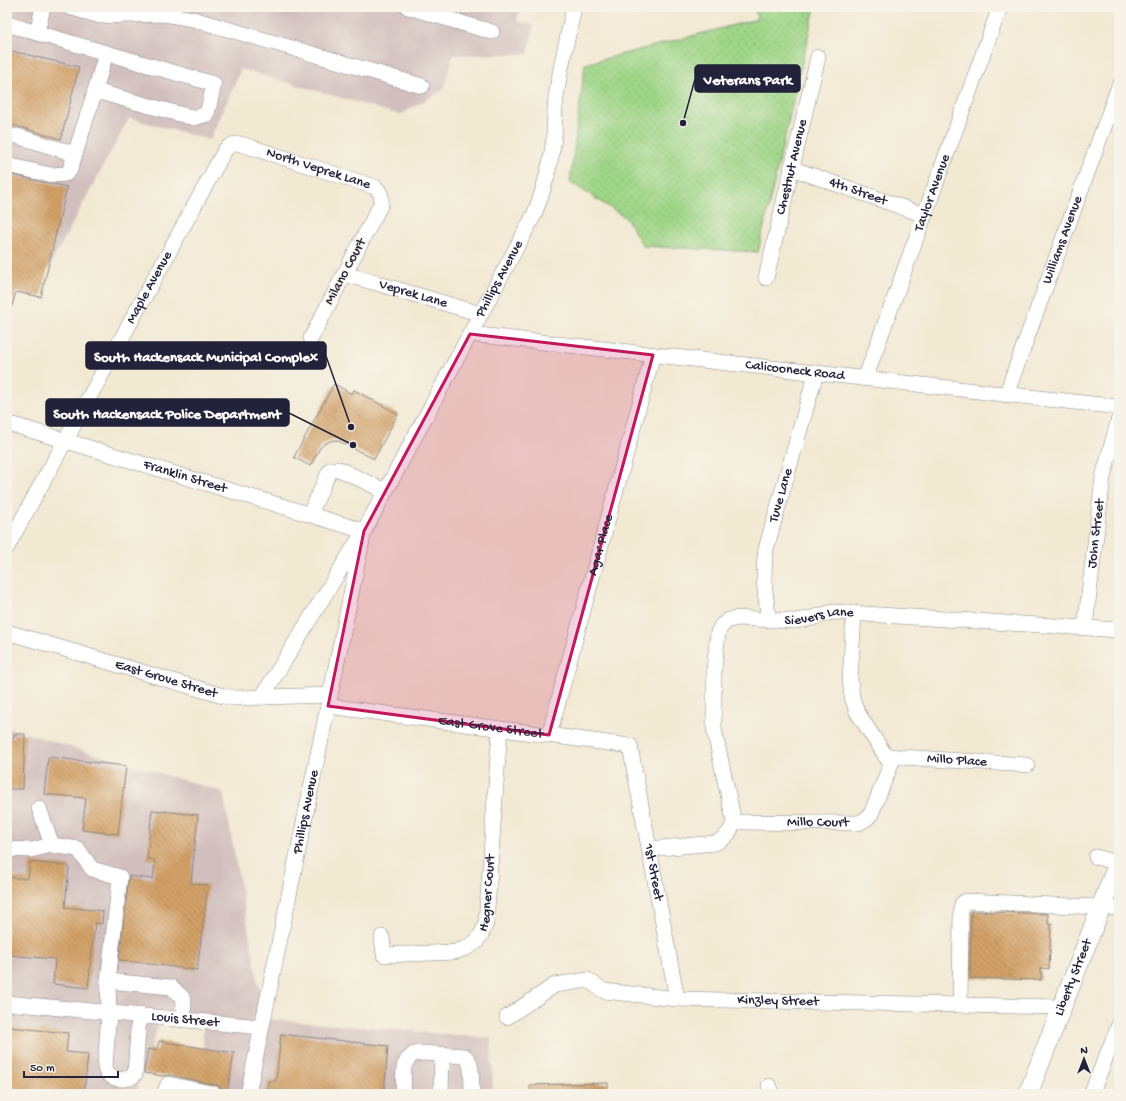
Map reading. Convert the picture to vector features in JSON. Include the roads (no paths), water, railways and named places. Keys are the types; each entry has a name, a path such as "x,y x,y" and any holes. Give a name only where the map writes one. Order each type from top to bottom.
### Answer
{"main road":[{"name":"Liberty Street","path":"1028,1094 1062,1007 1110,907 1119,862"}],"street":[{"path":"37,32 43,7"},
{"path":"69,7 92,10 100,16 153,11 193,19 422,86"},
{"path":"408,7 492,32"},
{"name":"Phillips Avenue","path":"262,697 364,531 534,215 544,188 551,157 560,69 574,7"},
{"name":"Taylor Avenue","path":"865,379 1000,7"},
{"path":"7,24 214,84 207,114 194,118 95,91"},
{"path":"7,165 51,176 66,174 70,170 106,53"},
{"name":"Chestnut Avenue","path":"766,278 818,57"},
{"name":"Williams Avenue","path":"1006,395 1119,86"},
{"path":"17,136 75,154"},
{"name":"Maple Avenue","path":"7,547 225,150 230,145 236,143 241,144"},
{"name":"North Veprek Lane","path":"241,144 375,187 380,191 382,198 381,206"},
{"name":"4th Street","path":"791,168 924,215"},
{"name":"Milano Court","path":"311,338 381,206"},
{"name":"Veprek Lane","path":"345,274 481,314"},
{"name":"Calicooneck Road","path":"470,334 1119,407"},
{"name":"Agar Place","path":"549,735 653,355"},
{"name":"Tuve Lane","path":"769,620 764,586 763,566 766,549 816,373"},
{"name":"John Street","path":"1085,628 1103,477 1119,418"},
{"name":"Franklin Street","path":"7,423 364,531"},
{"path":"310,514 330,470 339,469 385,491"},
{"name":"Phillips Avenue","path":"248,1094 364,531"},
{"name":"Sievers Lane","path":"734,822 714,729 714,670 716,638 722,625 729,620 738,618 794,621 833,612 1119,630"},
{"name":"Millo Court","path":"734,822 859,823 871,814 891,764 857,712 852,697 850,680 854,613"},
{"name":"East Grove Street","path":"7,632 223,696 234,698 262,697 329,701 500,729 630,746"},
{"name":"Hegner Court","path":"382,936 384,955 455,952 476,942 482,933 486,923 500,729"},
{"name":"1st Street","path":"630,746 677,999"},
{"name":"Millo Place","path":"886,756 1027,765"},
{"path":"39,808 52,845"},
{"path":"650,850 715,843 724,839 730,832 734,822"},
{"path":"7,849 31,850 52,845 78,850 92,869 120,877 108,981 109,1012 105,1067 109,1076 127,1079 135,1074 139,1015"},
{"path":"1096,857 1119,862"},
{"path":"960,1005 961,909 962,904 966,901 1110,907"},
{"name":"Kinzley Street","path":"507,1017 555,985 588,980 604,991 677,999 1062,1007"},
{"path":"108,981 171,987 184,1000 183,1020"},
{"name":"Louis Street","path":"7,1003 261,1027"},
{"path":"1091,1094 1119,1025"},
{"path":"403,1094 404,1066 408,1059 414,1054 464,1056 468,1058 471,1064 472,1094"},
{"path":"441,1094 442,1055"},
{"path":"166,1089 215,1094"}],"place":[{"name":"Veterans Park","path":"683,123"},
{"name":"South Hackensack Municipal Complex","path":"351,427"},
{"name":"South Hackensack Police Department","path":"353,445"}]}
